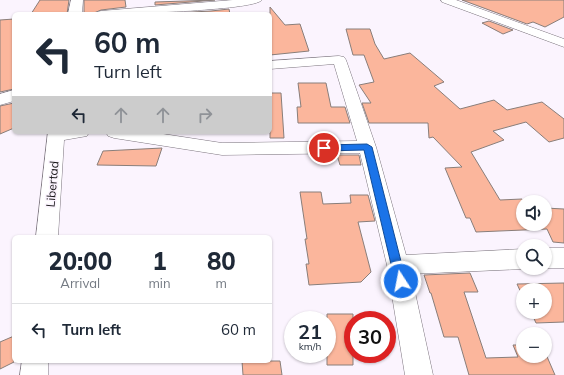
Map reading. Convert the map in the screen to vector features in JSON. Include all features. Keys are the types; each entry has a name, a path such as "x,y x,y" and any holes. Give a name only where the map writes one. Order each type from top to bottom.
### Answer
{"main road":[{"path":"75,12 77,0"},
{"path":"0,100 12,96"}],"street":[{"path":"126,12 228,4 258,0"},
{"path":"446,0 564,43"},
{"path":"272,65 339,60 367,147 398,265 419,375"},
{"name":"Libertad","path":"47,235 56,134"},
{"path":"126,134 222,150 367,147"},
{"path":"552,258 564,258"},
{"path":"398,265 516,260"},
{"path":"34,375 35,363"}],"building":[{"path":"40,0 69,0 67,12 32,12"},
{"path":"84,0 125,0 126,7 96,12 84,12"},
{"path":"215,0 155,5 155,2"},
{"path":"462,0 564,0 564,17 545,27 533,22 527,24"},
{"path":"270,7 285,25 300,24 309,51 272,55 272,12 270,12"},
{"path":"229,9 230,12 192,12"},
{"path":"12,19 12,89 0,92 0,20"},
{"path":"489,21 513,30 503,34 482,23"},
{"path":"346,29 370,29 375,44 384,59 410,53 444,82 434,86 460,109 494,100 507,110 542,102 564,119 564,138 549,142 526,122 493,131 504,140 471,152 500,200 516,199 516,230 476,232 470,218 466,218 445,168 462,167 433,137 429,138 428,123 369,123 362,103 371,103 359,85 374,82 364,55 353,55"},
{"path":"298,83 326,83 331,107 345,107 350,123 298,123 297,107 301,107"},
{"path":"272,93 281,93 284,138 270,138 270,134 272,134"},
{"path":"12,103 12,129 0,134 0,106"},
{"path":"162,148 156,166 97,165 103,151"},
{"path":"337,155 359,155 361,165 340,165"},
{"path":"300,192 321,192 323,204 351,203 350,195 368,195 375,221 358,222 371,272 361,282 309,285 306,264 309,264 305,239 307,239"},
{"path":"552,208 564,209 564,243 553,242 548,231 552,231"},
{"path":"470,273 478,292 464,292 486,358 516,357 516,363 550,363 555,375 469,375 458,337 444,337 424,275"},
{"path":"552,283 564,283 564,322 536,323 534,319 552,319"},
{"path":"336,314 344,314 344,363 353,363 353,365 327,365 327,363 336,363"},
{"path":"12,337 12,363 0,369 0,342"},
{"path":"513,345 516,345 516,352"},
{"path":"272,361 280,361 282,375 243,375 242,363 272,363"}],"route":[{"path":"324,148 367,147 401,281"}]}
